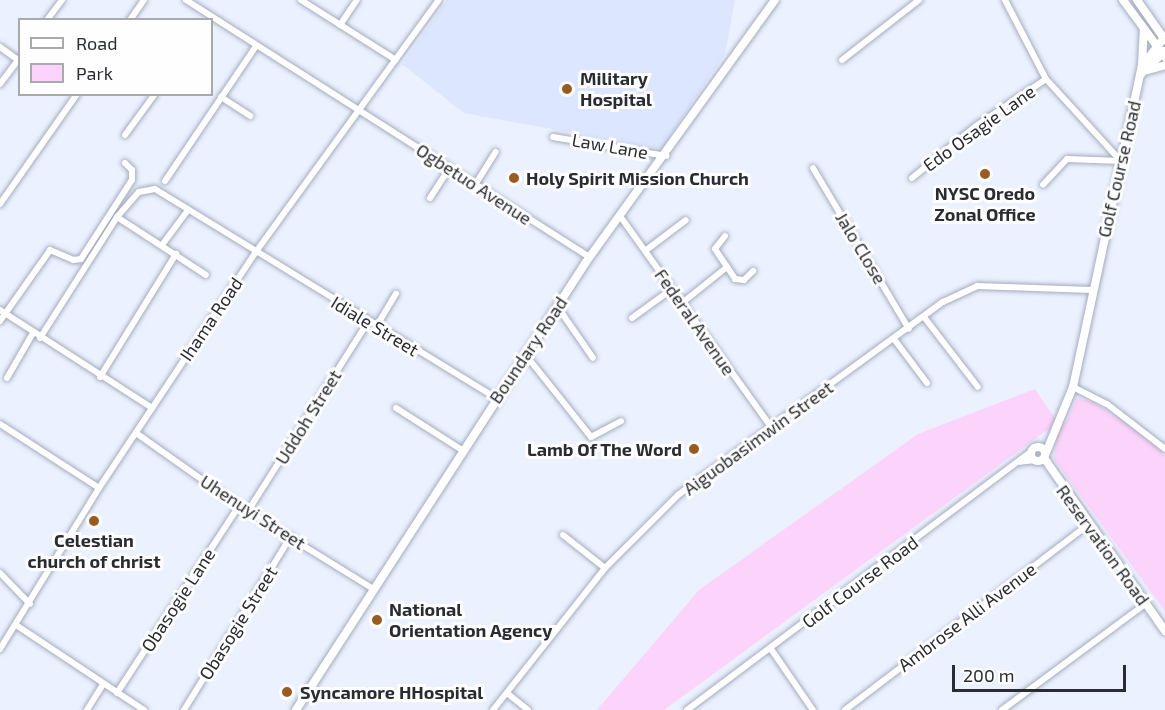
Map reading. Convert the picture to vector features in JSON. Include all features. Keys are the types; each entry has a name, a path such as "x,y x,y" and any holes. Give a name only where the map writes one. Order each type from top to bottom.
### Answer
{"street":[{"path":"49,18 62,0"},
{"path":"131,18 144,0"},
{"name":"Ogbetuo Avenue","path":"186,0 357,112 590,257"},
{"path":"301,0 396,60"},
{"path":"340,25 357,0"},
{"name":"Ihama Road","path":"0,649 30,604 99,488 255,253 439,0"},
{"name":"Boundary Road","path":"296,710 372,588 590,257 666,156 776,0"},
{"path":"842,60 919,0"},
{"path":"1005,0 1046,79 1121,161"},
{"path":"1123,0 1164,54 1143,71"},
{"path":"1137,0 1164,39"},
{"path":"204,18 207,13"},
{"path":"1143,71 1144,30"},
{"name":"Golf Course Road","path":"1052,436 1073,387 1092,290 1143,71 1156,45 1164,39"},
{"path":"165,181 256,46"},
{"path":"0,47 18,57"},
{"path":"0,84 18,59"},
{"path":"1143,71 1165,65"},
{"name":"Edo Osagie Lane","path":"912,178 976,126 1046,79"},
{"path":"0,204 76,96"},
{"path":"125,135 154,96"},
{"path":"221,97 250,116"},
{"name":"Law Lane","path":"553,137 666,156"},
{"path":"475,185 496,152"},
{"path":"1042,185 1067,159 1121,161"},
{"path":"0,321 2,311 50,250 73,260 81,259 132,180 132,170 125,163"},
{"name":"Jalo Close","path":"813,168 909,328"},
{"path":"430,198 449,169"},
{"name":"Idiale Street","path":"117,217 139,192 150,188 375,327 496,398"},
{"path":"162,245 188,210"},
{"name":"Federal Avenue","path":"620,216 771,427"},
{"path":"40,338 117,217 206,275"},
{"path":"645,251 686,220"},
{"path":"725,236 715,249 738,281 753,271"},
{"path":"100,377 176,254"},
{"path":"682,303 727,267"},
{"name":"Aiguobasimwin Street","path":"493,710 605,568 678,495 924,317 963,290 977,286 1092,290"},
{"path":"632,318 672,289"},
{"path":"375,327 396,294"},
{"path":"557,306 593,358"},
{"path":"2,311 100,377 152,408"},
{"path":"924,317 978,387"},
{"name":"Uddoh Street","path":"248,511 368,322"},
{"path":"7,378 33,333"},
{"path":"894,339 927,383"},
{"path":"525,354 591,437 621,421"},
{"path":"1073,387 1107,404 1165,449"},
{"path":"396,408 462,450"},
{"path":"0,424 99,488"},
{"name":"Uhenuyi Street","path":"136,433 239,506 372,588"},
{"path":"1035,449 1052,436"},
{"path":"1018,462 1040,458 1052,436"},
{"name":"Golf Course Road","path":"687,710 1035,449"},
{"name":"Reservation Road","path":"1035,449 1165,631"},
{"name":"Obasogie Lane","path":"117,693 239,506"},
{"name":"Ambrose Alli Avenue","path":"845,710 1089,524"},
{"path":"563,535 605,568"},
{"name":"Obasogie Street","path":"184,710 291,536"},
{"path":"0,573 30,604"},
{"path":"1002,710 1145,604"},
{"path":"16,626 144,710"},
{"path":"771,649 813,710"},
{"path":"87,710 103,684"},
{"path":"507,693 528,710"}],"shaded area":[{"name":"Military Hospital","path":"447,0 735,0 725,54 661,149 464,113 402,64"}],"green space":[{"path":"1035,389 1054,417 1066,422 1077,398 1093,402 1142,433 1165,455 1165,611 1054,459 1056,440 1047,430 664,710 597,710 699,590 918,434"}],"place":[{"name":"Military Hospital","path":"567,89"},
{"name":"NYSC Oredo Zonal Office","path":"985,174"},
{"name":"Holy Spirit Mission Church","path":"514,178"},
{"name":"Lamb Of The Word","path":"694,449"},
{"name":"Celestian church of christ","path":"94,521"},
{"name":"National Orientation Agency","path":"377,620"},
{"name":"Syncamore HHospital","path":"287,692"}]}
